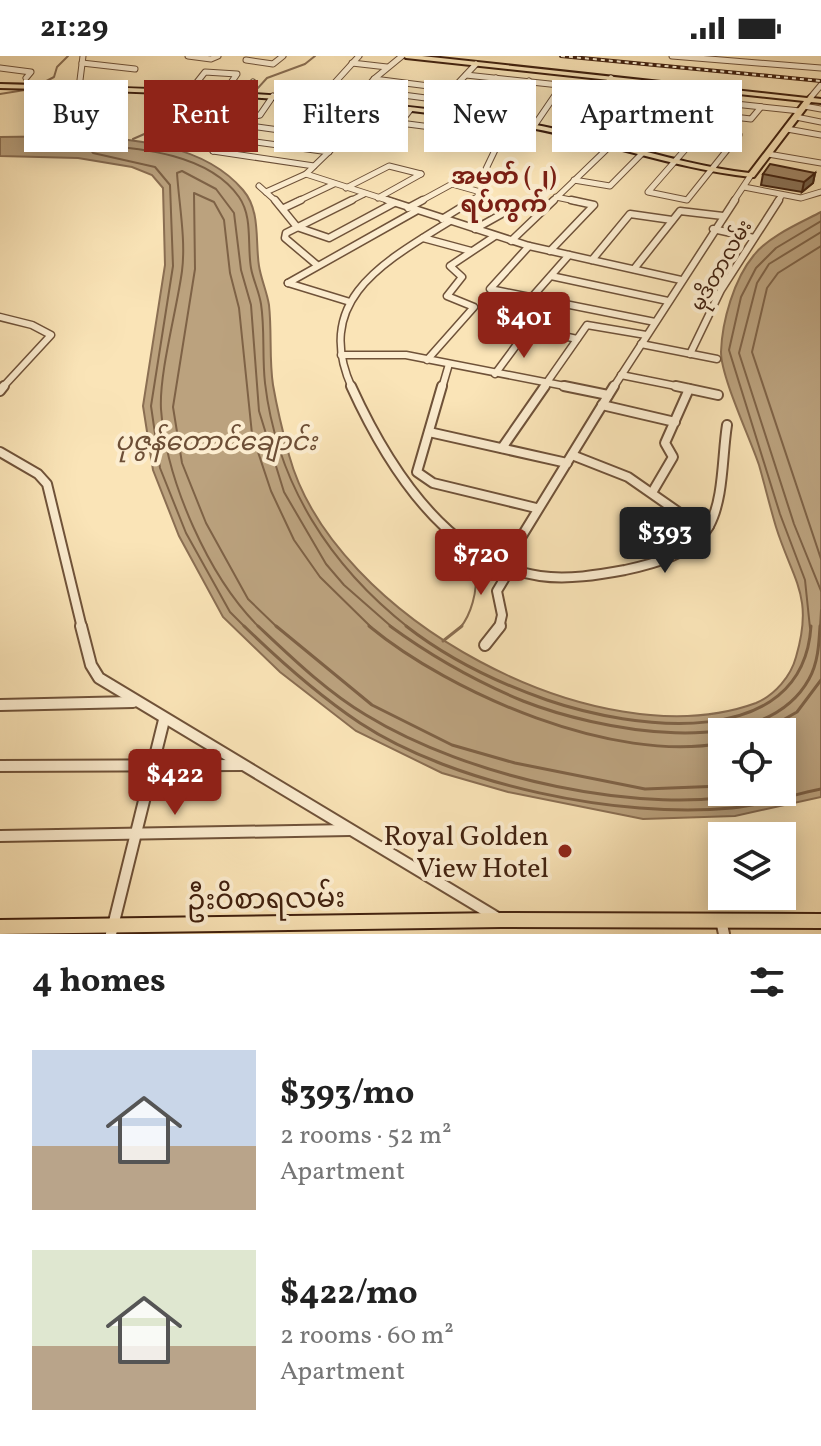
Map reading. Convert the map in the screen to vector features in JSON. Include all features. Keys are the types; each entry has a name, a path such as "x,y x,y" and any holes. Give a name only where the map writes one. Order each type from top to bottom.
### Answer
{"main road":[{"path":"404,56 804,106 821,99"},
{"path":"426,57 611,78 804,106"},
{"path":"0,86 24,87"},
{"path":"258,95 273,96"},
{"path":"629,152 747,174 758,167 804,106"},
{"path":"410,110 424,112"},
{"name":"ဦးဝိစာရလမ်း","path":"0,927 112,930 404,928 501,920 722,927 821,921"}],"street":[{"path":"188,56 216,57"},
{"path":"248,58 273,64 283,56"},
{"path":"337,80 359,56"},
{"path":"374,79 404,56"},
{"path":"672,56 741,59 821,68"},
{"path":"769,64 770,56"},
{"path":"79,80 82,59 135,69"},
{"path":"352,63 389,68"},
{"path":"461,80 476,64"},
{"path":"0,68 31,72 26,78"},
{"path":"199,80 205,72 237,74 233,80"},
{"path":"466,75 518,80"},
{"path":"374,79 424,85"},
{"path":"804,106 821,85"},
{"path":"258,115 273,96"},
{"path":"536,123 552,100"},
{"path":"76,102 74,128 68,130 76,102"},
{"path":"742,105 821,109"},
{"path":"804,106 821,122"},
{"path":"742,118 753,119 761,107"},
{"path":"410,110 400,123 424,126"},
{"path":"787,129 821,135"},
{"path":"220,152 314,166"},
{"path":"266,192 306,174 329,152"},
{"path":"465,187 484,173 493,152"},
{"path":"511,241 604,152"},
{"path":"574,180 610,186 644,152"},
{"path":"684,152 648,192 685,201 725,152"},
{"path":"768,154 821,163"},
{"path":"346,188 389,166 421,174 378,198"},
{"path":"758,167 771,169"},
{"path":"306,174 511,241 681,280"},
{"path":"517,544 536,508 570,459 713,229 744,187 747,174"},
{"path":"284,208 334,184"},
{"path":"408,208 452,184 484,193 390,261 350,302 339,325 343,369 389,461 458,538 488,558 541,576 626,570 665,558 696,543 709,526 727,425"},
{"path":"259,186 284,208 297,227 329,238 394,203"},
{"path":"744,187 801,198 821,192"},
{"path":"317,265 285,238 297,227 364,194"},
{"name":"မုဒိတာလမ်း","path":"690,354 721,290 782,195"},
{"path":"550,251 594,205 556,197"},
{"path":"475,229 516,206 543,210"},
{"path":"634,269 682,210 723,216"},
{"path":"350,302 288,283 416,211"},
{"path":"592,260 630,214 672,220"},
{"path":"713,229 754,238"},
{"path":"427,360 474,307 447,296 462,277 450,266 495,236"},
{"path":"423,238 471,251"},
{"path":"529,246 490,289 655,322"},
{"path":"532,297 569,255"},
{"path":"551,276 668,301"},
{"path":"0,317 25,324 51,338 0,391"},
{"path":"500,322 577,339"},
{"path":"502,448 590,324 646,335"},
{"path":"495,374 529,328"},
{"path":"641,344 717,359"},
{"path":"341,355 400,355 608,395"},
{"path":"449,364 417,472 421,478 536,508"},
{"path":"621,375 718,395"},
{"path":"653,491 673,457 665,443 689,389"},
{"path":"602,405 675,422"},
{"path":"429,432 570,459 653,491 684,516 709,526"},
{"path":"1,453 45,479 91,665 99,678 134,702 501,920"},
{"path":"485,645 503,626 505,617 497,591 512,566"},
{"path":"0,705 134,702"},
{"path":"112,930 150,765 164,720"},
{"path":"0,766 243,765"},
{"path":"0,836 351,830"}],"water":[{"name":"ပုဇွန်တောင်ချောင်း","path":"0,137 24,137 24,152 128,152 128,140 144,142 144,152 189,153 227,175 243,190 253,207 259,266 269,305 276,403 289,455 315,515 358,570 414,620 480,662 550,693 623,712 692,716 756,703 776,690 794,664 803,619 799,589 776,527 759,465 731,392 721,352 730,301 754,255 785,230 821,212 821,797 796,803 796,718 708,718 708,806 780,806 735,816 643,819 508,792 442,773 356,731 280,672 223,617 179,536 153,470 143,406 165,265 163,188 152,175 132,167 78,158 0,156"}],"building":[{"path":"770,164 815,173 804,182 763,174"}],"waterway":[{"path":"48,80 54,77 57,67 68,56"},
{"path":"133,139 183,117 202,117 232,108 248,99 267,78 305,64 315,56"},
{"path":"0,94 24,90"},
{"path":"490,556 501,547"},
{"path":"460,627 473,602 475,574 484,560"},
{"path":"443,641 460,627"}],"railway":[{"path":"561,56 821,81"}],"place":[{"name":"Royal Golden View Hotel","path":"565,851"}],"district":[{"name":"အမှတ် (၂) ရပ်ကွက်","path":"504,190"}]}
